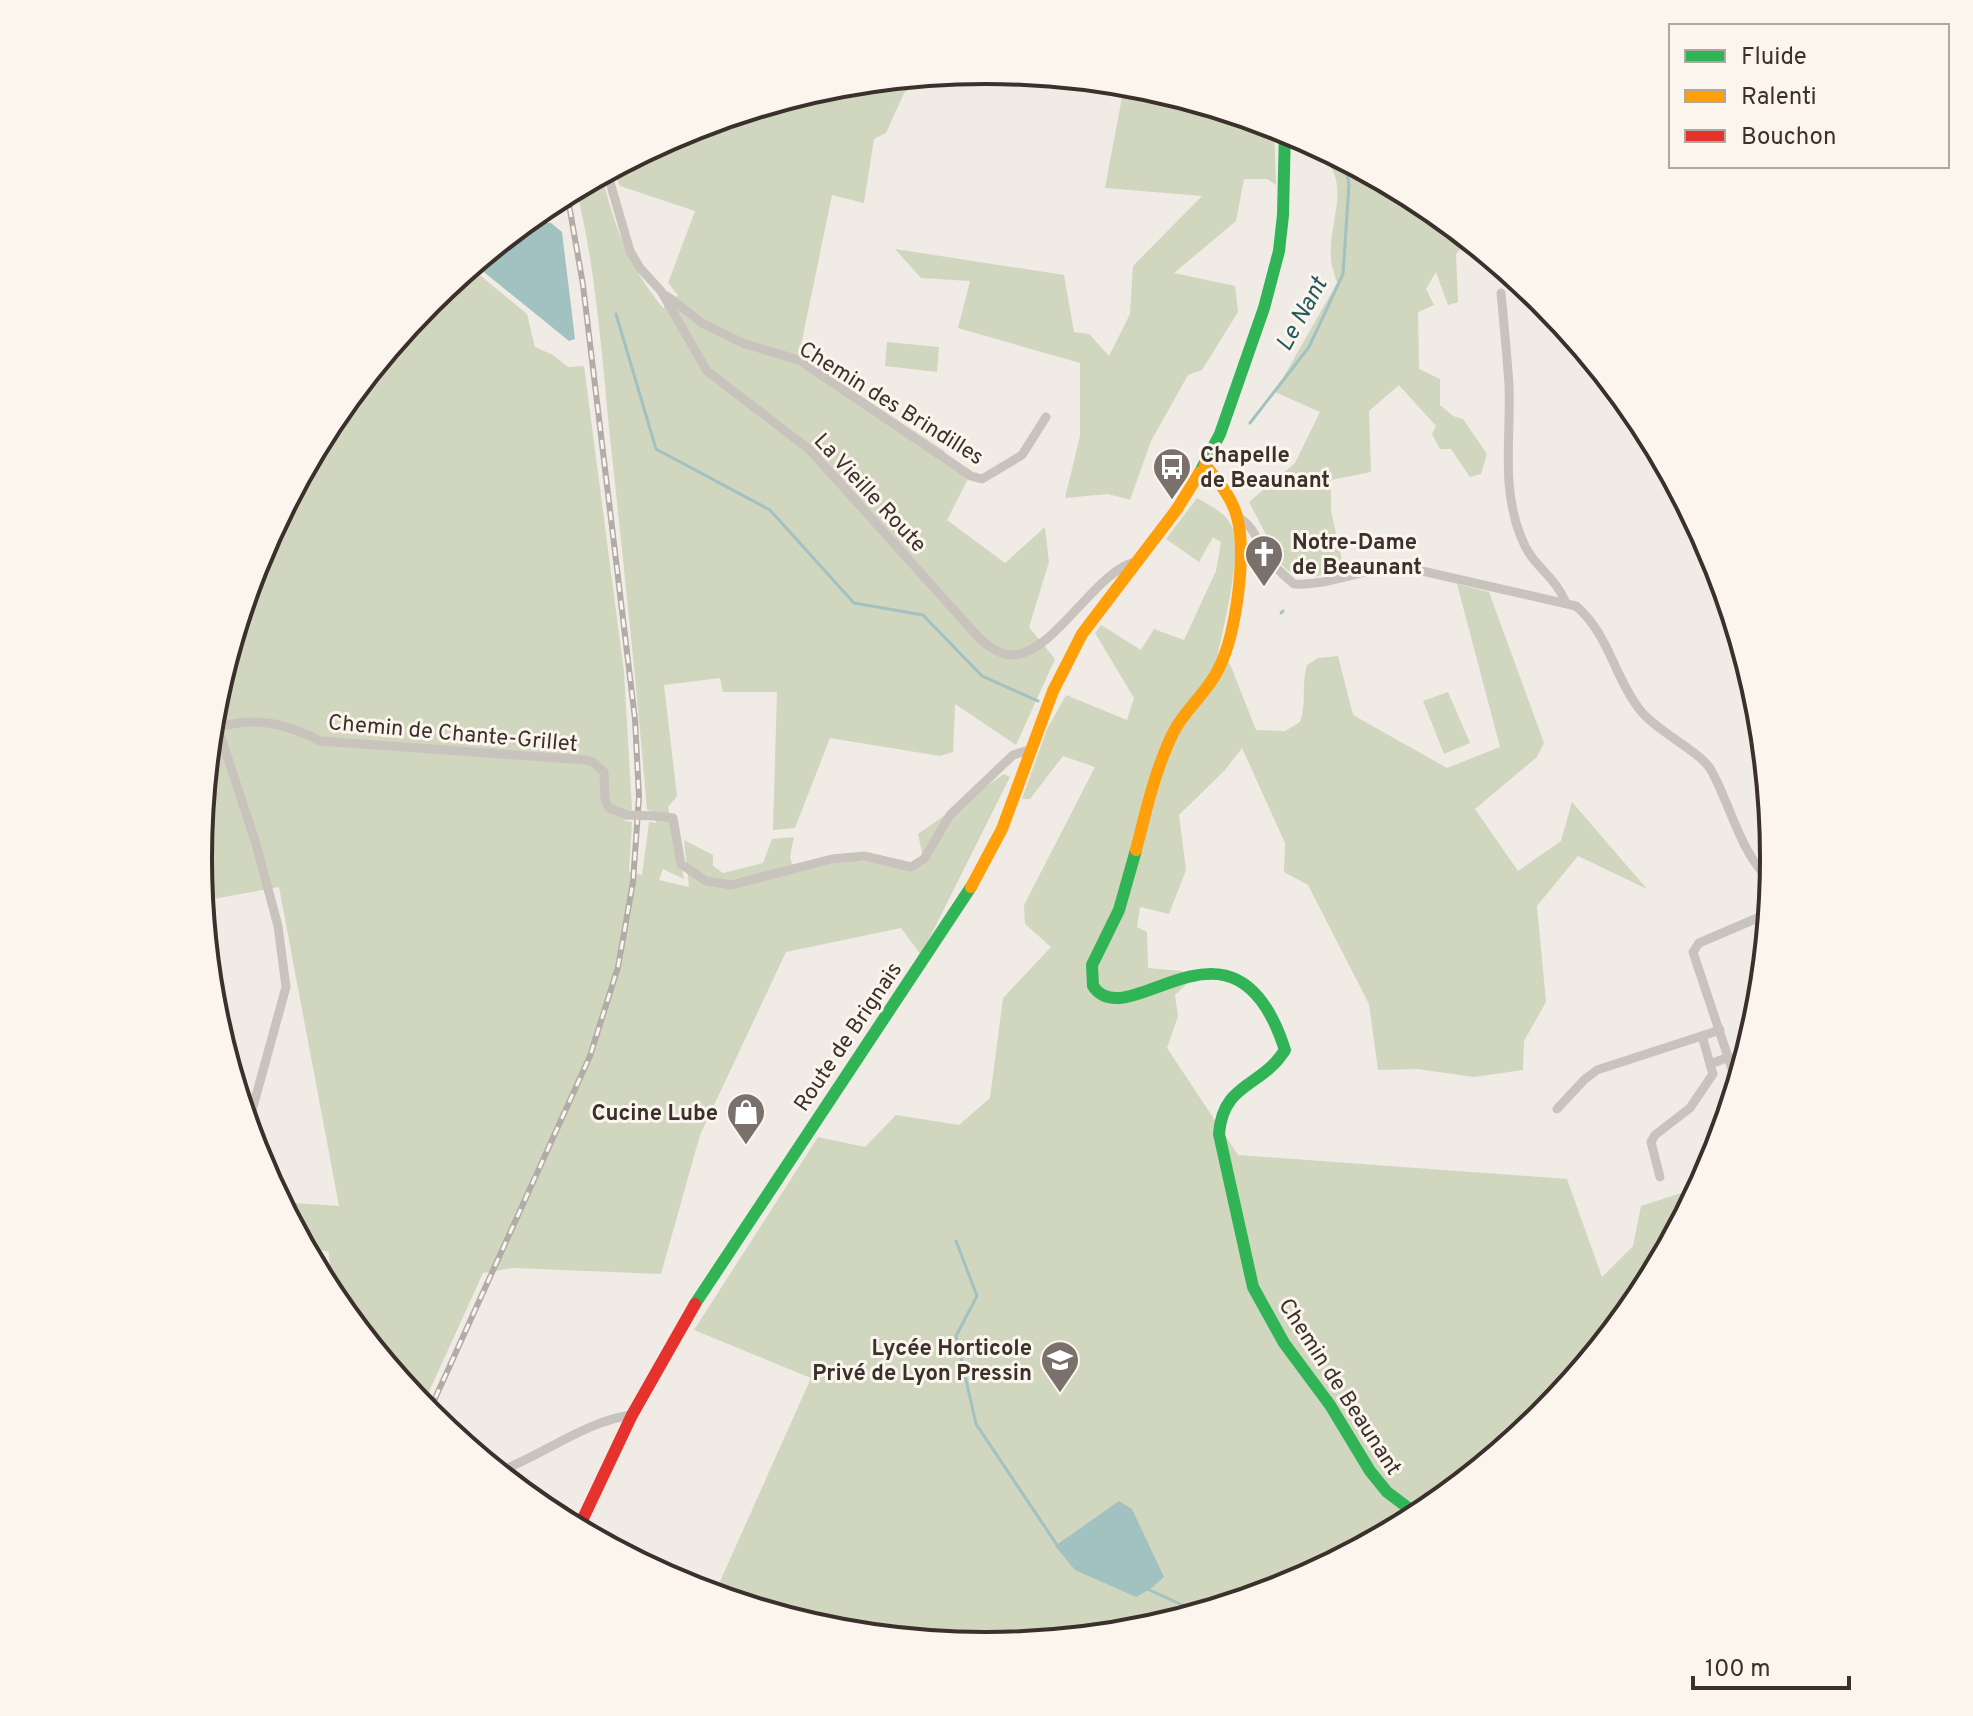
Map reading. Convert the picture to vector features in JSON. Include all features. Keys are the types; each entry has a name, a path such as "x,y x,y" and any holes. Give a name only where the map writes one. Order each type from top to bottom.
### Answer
{"main road":[{"name":"Route de Brignais","path":"583,1518 632,1415 716,1271 885,1014 961,905 1002,829 1053,691 1082,634 1177,509 1205,465 1220,434 1264,308 1279,251 1285,144"},
{"name":"Chemin de Beaunant","path":"1205,465 1218,481 1237,516 1241,539 1226,650 1219,669 1173,734 1143,818 1126,892 1106,942 1092,962 1091,979 1096,991 1108,1000 1122,1000 1192,974 1225,974 1243,980 1268,1005 1280,1029 1285,1050 1280,1062 1232,1098 1221,1111 1219,1134 1253,1287 1284,1343 1330,1405 1370,1471 1387,1492 1408,1508"}],"street":[{"name":"La Vieille Route","path":"610,183 630,251 640,268 661,291 707,371 810,450 981,640 996,652 1015,656 1031,649 1080,608 1115,570 1138,562"},
{"name":"Chemin des Brindilles","path":"661,291 702,323 745,344 799,360 971,476 982,479 1022,455 1046,417"},
{"path":"1501,293 1509,388 1509,503 1532,561 1557,582 1565,601"},
{"path":"1237,516 1253,528 1263,551 1294,584 1325,582 1376,567 1400,566 1565,601 1576,606 1602,635 1630,696 1642,713 1709,766 1742,844 1760,867"},
{"name":"Chemin de Chante-Grillet","path":"224,726 238,722 267,723 292,726 320,741 593,762 604,772 605,800 609,808 627,815 673,818 681,864 706,881 731,885 832,859 864,856 911,867 924,859 950,815 1013,755 1029,750"},
{"path":"222,737 278,926 286,987 253,1105"},
{"path":"1732,1066 1693,952 1699,943 1758,918"},
{"path":"1557,1109 1597,1070 1720,1030"},
{"path":"1660,1177 1651,1142 1655,1135 1690,1108 1713,1074 1702,1036"},
{"path":"1710,1064 1729,1057"},
{"path":"510,1468 608,1420 632,1415"}],"green space":[{"path":"910,89 904,93 886,133 874,139 864,203 832,195 799,355 943,450 968,479 947,520 1005,563 1045,527 1049,562 1029,627 1055,659 1016,745 955,704 953,752 940,756 830,738 795,828 773,830 777,692 723,692 720,678 664,685 677,796 668,807 684,879 663,869 659,880 689,887 684,840 713,855 713,866 723,873 763,863 772,839 794,837 790,857 795,873 847,861 901,868 916,866 924,862 918,834 1004,774 1010,777 921,955 901,928 786,952 700,1135 661,1274 513,1268 483,1273 428,1393 372,1329 330,1267 329,1252 319,1249 294,1203 339,1206 279,887 214,899 212,858 219,757 227,707 254,609 271,562 316,471 372,387 439,311 478,274 527,314 535,347 553,355 568,367 584,366 624,672 632,810 625,811 625,821 632,822 629,872 642,875 649,822 656,823 657,813 647,810 598,317 579,201 605,186 631,261 663,308 678,295 668,283 695,211 620,186 617,179 644,164 738,125 836,99"},
{"path":"1122,97 1187,110 1274,140 1276,185 1267,179 1244,179 1236,221 1174,273 1235,286 1238,312 1202,370 1188,375 1151,441 1130,500 1108,494 1065,498 1080,436 1080,363 958,328 970,281 921,278 895,249 1064,275 1074,332 1089,334 1109,356 1130,314 1133,266 1202,196 1105,188"},
{"path":"1328,164 1417,214 1462,247 1456,254 1458,302 1448,305 1436,272 1426,289 1434,305 1418,312 1419,369 1440,379 1440,405 1453,416 1463,419 1487,454 1481,474 1470,477 1451,449 1440,449 1432,434 1436,426 1399,385 1369,411 1371,472 1331,480 1331,511 1344,569 1314,577 1302,570 1293,575 1282,565 1249,502 1295,463 1320,412 1275,392 1337,283 1331,245 1337,195 1333,171"},
{"path":"887,342 939,347 937,372 885,366"},
{"path":"1197,498 1224,515 1231,524 1235,558 1218,654 1230,664 1256,730 1285,731 1300,722 1307,665 1318,658 1338,656 1353,715 1447,768 1500,747 1457,584 1489,592 1544,743 1537,757 1475,809 1518,871 1561,841 1572,802 1647,889 1578,856 1537,906 1546,1002 1524,1041 1523,1070 1474,1077 1417,1069 1378,1070 1369,1004 1308,885 1284,872 1285,843 1242,748 1225,770 1179,815 1186,870 1169,914 1140,907 1137,927 1147,932 1148,968 1182,971 1192,979 1175,995 1178,1016 1167,1048 1238,1155 1567,1179 1602,1277 1633,1246 1641,1206 1685,1192 1630,1288 1601,1329 1534,1405 1497,1440 1417,1502 1329,1552 1283,1573 1187,1606 1137,1617 1088,1625 986,1632 885,1625 836,1617 786,1606 719,1584 811,1378 694,1330 818,1137 865,1147 896,1115 959,1125 990,1098 1003,998 1051,947 1025,924 1024,905 1095,767 1063,756 1030,799 1022,799 1047,729 1066,695 1127,720 1134,698 1095,633 1101,625 1141,650 1154,629 1184,640 1216,571 1221,542 1213,537 1199,562 1166,539"},
{"path":"1448,692 1470,743 1444,754 1423,701"}],"water":[{"path":"544,222 551,223 562,232 575,339 569,341 482,271"},
{"path":"1119,1501 1132,1509 1164,1577 1136,1597 1075,1570 1055,1546"}],"waterway":[{"name":"Le Nant","path":"1250,423 1309,347 1343,274 1347,174"},
{"path":"616,314 656,449 770,510 854,603 923,615 982,676 1038,701"},
{"path":"956,1241 977,1296 956,1336 976,1424 1059,1548"},
{"path":"1145,1588 1185,1606"}],"railway":[{"path":"434,1400 590,1056 618,967 633,882 639,797 635,719 583,285 569,206"}],"traffic: fast":[{"path":"1200,472 1220,434 1264,308 1279,251 1285,144"},
{"path":"1136,850 1119,910 1092,965 1093,986 1109,997 1131,996 1183,978 1211,974 1238,980 1264,1004 1285,1050 1265,1072 1235,1095 1222,1117 1219,1134 1253,1287 1284,1343 1330,1405 1370,1471 1387,1492 1408,1508"},
{"path":"695,1304 971,887"}],"traffic: slow":[{"path":"1136,850 1161,761 1178,724 1219,668 1235,615 1241,551 1237,517 1228,496 1205,465"},
{"path":"971,887 1002,829 1053,691 1082,634 1177,509 1200,472"}],"traffic: jam":[{"path":"583,1518 632,1415 695,1304"}],"place":[{"name":"Chapelle de Beaunant","path":"1172,501"},
{"name":"Notre-Dame de Beaunant","path":"1264,588"},
{"name":"Cucine Lube","path":"746,1146"},
{"name":"Lycée Horticole Privé de Lyon Pressin","path":"1060,1394"}]}
